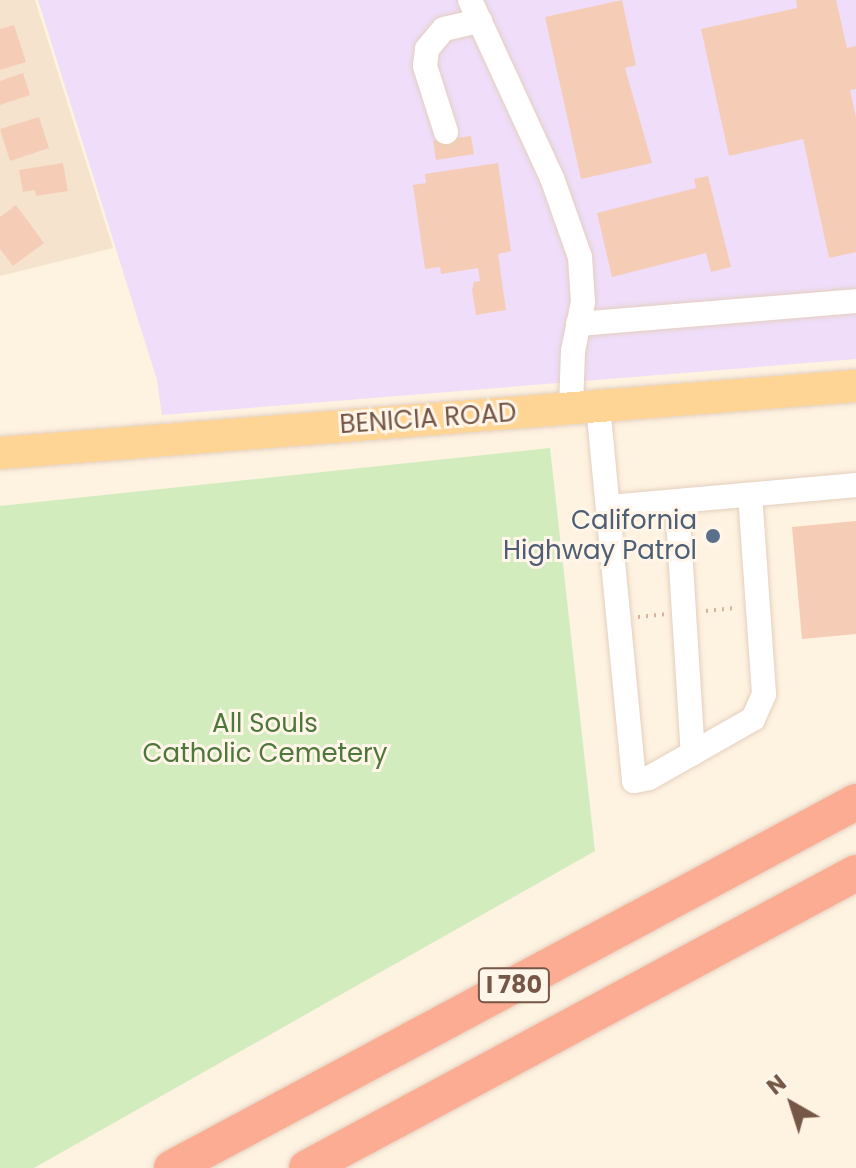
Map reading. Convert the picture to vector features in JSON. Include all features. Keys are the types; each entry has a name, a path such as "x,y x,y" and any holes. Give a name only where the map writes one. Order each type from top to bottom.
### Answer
{"highway":[{"name":"I 780","path":"172,1168 856,802"},
{"name":"I 780","path":"307,1168 856,873"}],"main road":[{"name":"BENICIA ROAD","path":"0,453 856,386"}],"street":[{"path":"446,132 425,66 427,49 444,29 475,10 552,178 580,257 583,302 578,324 585,407 610,507 634,781 693,753 753,719 764,694 750,496"},
{"path":"578,324 856,301"},
{"path":"610,507 856,485"},
{"path":"677,502 693,753"}],"shaded area":[{"path":"0,0 35,0 113,248 0,276"},
{"path":"38,0 856,0 856,359 162,415 157,380"}],"green space":[{"name":"All Souls Catholic Cemetery","path":"550,448 595,851 34,1168 0,1168 0,506"}],"building":[{"path":"622,0 636,65 625,68 652,163 581,179 545,17"},
{"path":"796,0 836,0 847,48 856,46 856,89 850,90 856,117 856,252 829,258 803,139 729,156 701,29 797,8"},
{"path":"14,25 26,62 0,70 0,29"},
{"path":"23,73 30,95 0,105 0,81"},
{"path":"39,117 49,148 10,161 0,129"},
{"path":"471,136 474,154 436,160 433,141"},
{"path":"63,163 68,191 36,196 35,190 23,192 19,170"},
{"path":"498,163 511,251 498,254 506,310 476,315 472,290 474,282 480,281 478,268 441,274 440,267 425,269 413,185 426,183 425,174"},
{"path":"708,176 731,267 711,272 706,253 612,277 597,213 696,188 694,179"},
{"path":"16,205 44,243 13,266 0,249 0,217"},
{"path":"856,521 856,634 802,639 792,527"}],"place":[{"name":"California Highway Patrol","path":"713,536"}]}
